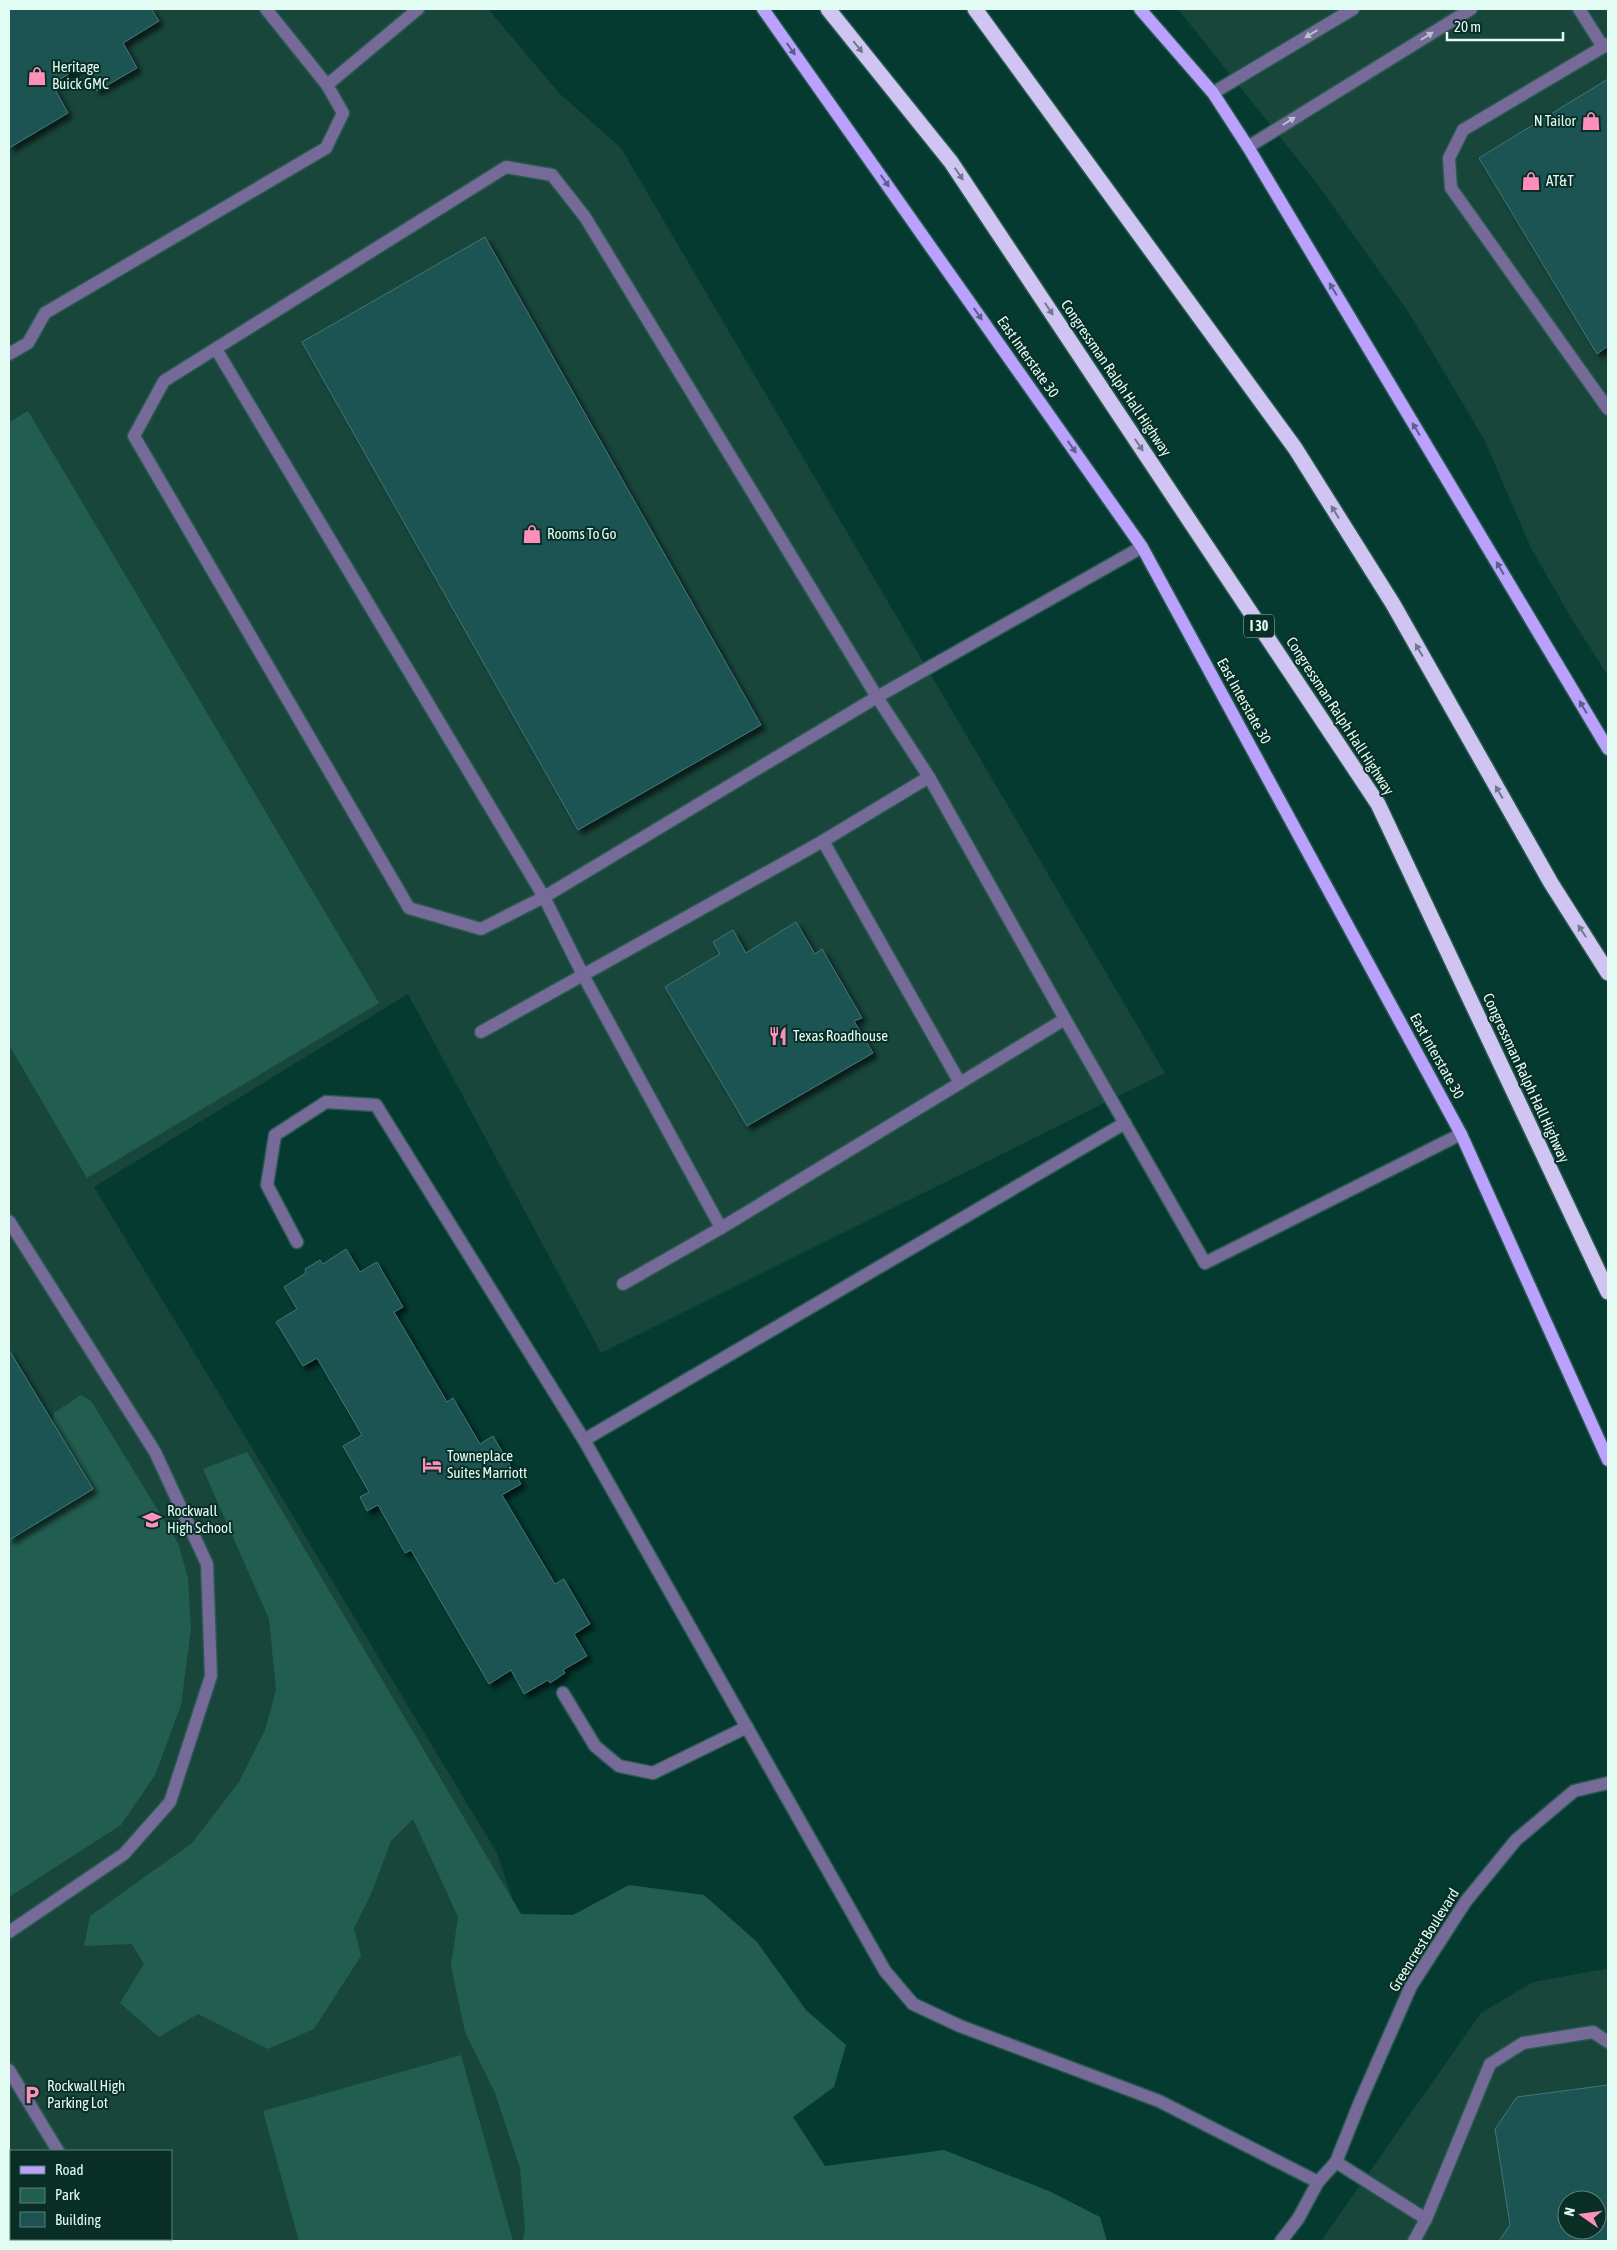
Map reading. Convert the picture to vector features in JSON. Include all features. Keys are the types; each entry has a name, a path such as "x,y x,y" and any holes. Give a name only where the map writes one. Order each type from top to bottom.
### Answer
{"highway":[{"name":"Congressman Ralph Hall Highway","path":"828,9 952,162 1378,804 1608,1292"},
{"path":"975,9 1295,448 1393,604 1551,883 1608,973"}],"main road":[{"name":"East Interstate 30","path":"763,9 1142,547 1461,1134 1608,1460"},
{"path":"1140,9 1213,93 1248,147 1608,749"}],"street":[{"path":"9,354 28,343 45,313 326,148 343,113 327,85 266,9"},
{"path":"327,85 418,9"},
{"path":"1213,93 1353,9"},
{"path":"1248,147 1471,9"},
{"path":"1579,9 1605,45 1463,130 1449,158 1451,188 1608,409"},
{"path":"1142,547 876,697 544,897 481,929 409,908 134,436 164,381 506,167 552,176 585,217 876,697 929,777 1205,1263 1461,1134"},
{"path":"216,349 544,897 583,975 721,1228"},
{"path":"481,1032 823,841 929,777"},
{"path":"823,841 960,1083"},
{"path":"623,1284 721,1228 1065,1019"},
{"path":"297,1242 267,1185 275,1135 326,1102 376,1105 584,1440 885,1970 913,2004 960,2026 1159,2101 1318,2182"},
{"path":"584,1440 1125,1123"},
{"path":"9,1221 155,1452 207,1564 211,1676 170,1802 124,1854 9,1932"},
{"path":"563,1693 595,1746 619,1766 653,1773 747,1727"},
{"name":"Greencrest Boulevard","path":"1281,2241 1298,2219 1318,2182 1336,2162 1411,1986 1466,1901 1516,1840 1574,1791 1608,1784"},
{"path":"1414,2241 1426,2218 1490,2064 1523,2043 1593,2032 1608,2042"},
{"path":"9,2070 57,2150"},
{"path":"1336,2162 1426,2218"}],"shaded area":[{"path":"9,9 488,9 560,94 621,148 1165,1073 601,1353 408,994 94,1187 497,1853 627,2241 9,2241"},
{"path":"1178,9 1608,9 1608,676 1573,621 1531,548 1484,439 1407,310 1315,181"},
{"path":"1608,1970 1608,2241 1321,2241 1481,2013 1533,1982"}],"green space":[{"path":"28,411 379,1003 87,1178 9,1045 9,422"},
{"path":"81,1395 91,1401 178,1543 188,1578 191,1629 181,1705 155,1775 121,1825 9,1897 9,1540 92,1489 52,1423 54,1413"},
{"path":"247,1452 521,1914 573,1915 629,1885 704,1895 757,1942 806,2010 846,2045 834,2087 793,2117 825,2166 944,2150 1049,2191 1100,2217 1107,2241 523,2241 525,2228 520,2168 495,2093 465,2032 451,1966 458,1917 413,1819 391,1841 371,1894 354,1928 361,1956 314,2029 268,2049 198,2014 159,2037 120,2003 144,1964 132,1944 84,1946 90,1916 192,1843 239,1782 265,1730 276,1690 269,1619 203,1469"},
{"path":"461,2055 513,2241 299,2241 263,2111"}],"building":[{"name":"Heritage Buick GMC","path":"9,9 151,9 159,21 123,43 137,68 97,91 82,66 52,84 68,113 9,148"},
{"path":"1608,79 1608,346 1597,354 1479,158"},
{"name":"Rooms To Go","path":"485,237 761,725 578,830 302,342"},
{"name":"Texas Roadhouse","path":"796,922 815,954 822,949 862,1018 854,1021 873,1053 747,1126 665,987 720,954 713,942 733,930 746,953"},
{"name":"Towneplace Suites Marriott","path":"346,1249 360,1272 377,1262 403,1307 394,1312 447,1402 453,1398 480,1444 493,1436 521,1484 502,1495 555,1584 564,1579 590,1624 574,1634 587,1656 563,1670 565,1673 550,1683 548,1680 524,1694 511,1670 489,1684 411,1550 405,1553 378,1505 367,1511 360,1497 369,1492 343,1446 362,1435 317,1358 303,1366 276,1322 297,1309 284,1287 306,1273 305,1269 320,1260 323,1264"},
{"path":"9,1350 93,1489 9,1540"},
{"path":"1608,2085 1608,2241 1499,2241 1510,2225 1495,2129 1517,2097"}],"place":[{"name":"Heritage Buick GMC","path":"37,76"},
{"name":"N Tailor","path":"1591,121"},
{"name":"AT&T","path":"1531,181"},
{"name":"Rooms To Go","path":"532,534"},
{"name":"Texas Roadhouse","path":"778,1036"},
{"name":"Towneplace Suites Marriott","path":"432,1465"},
{"name":"Rockwall High School","path":"152,1520"},
{"name":"Rockwall High Parking Lot","path":"32,2095"}]}
